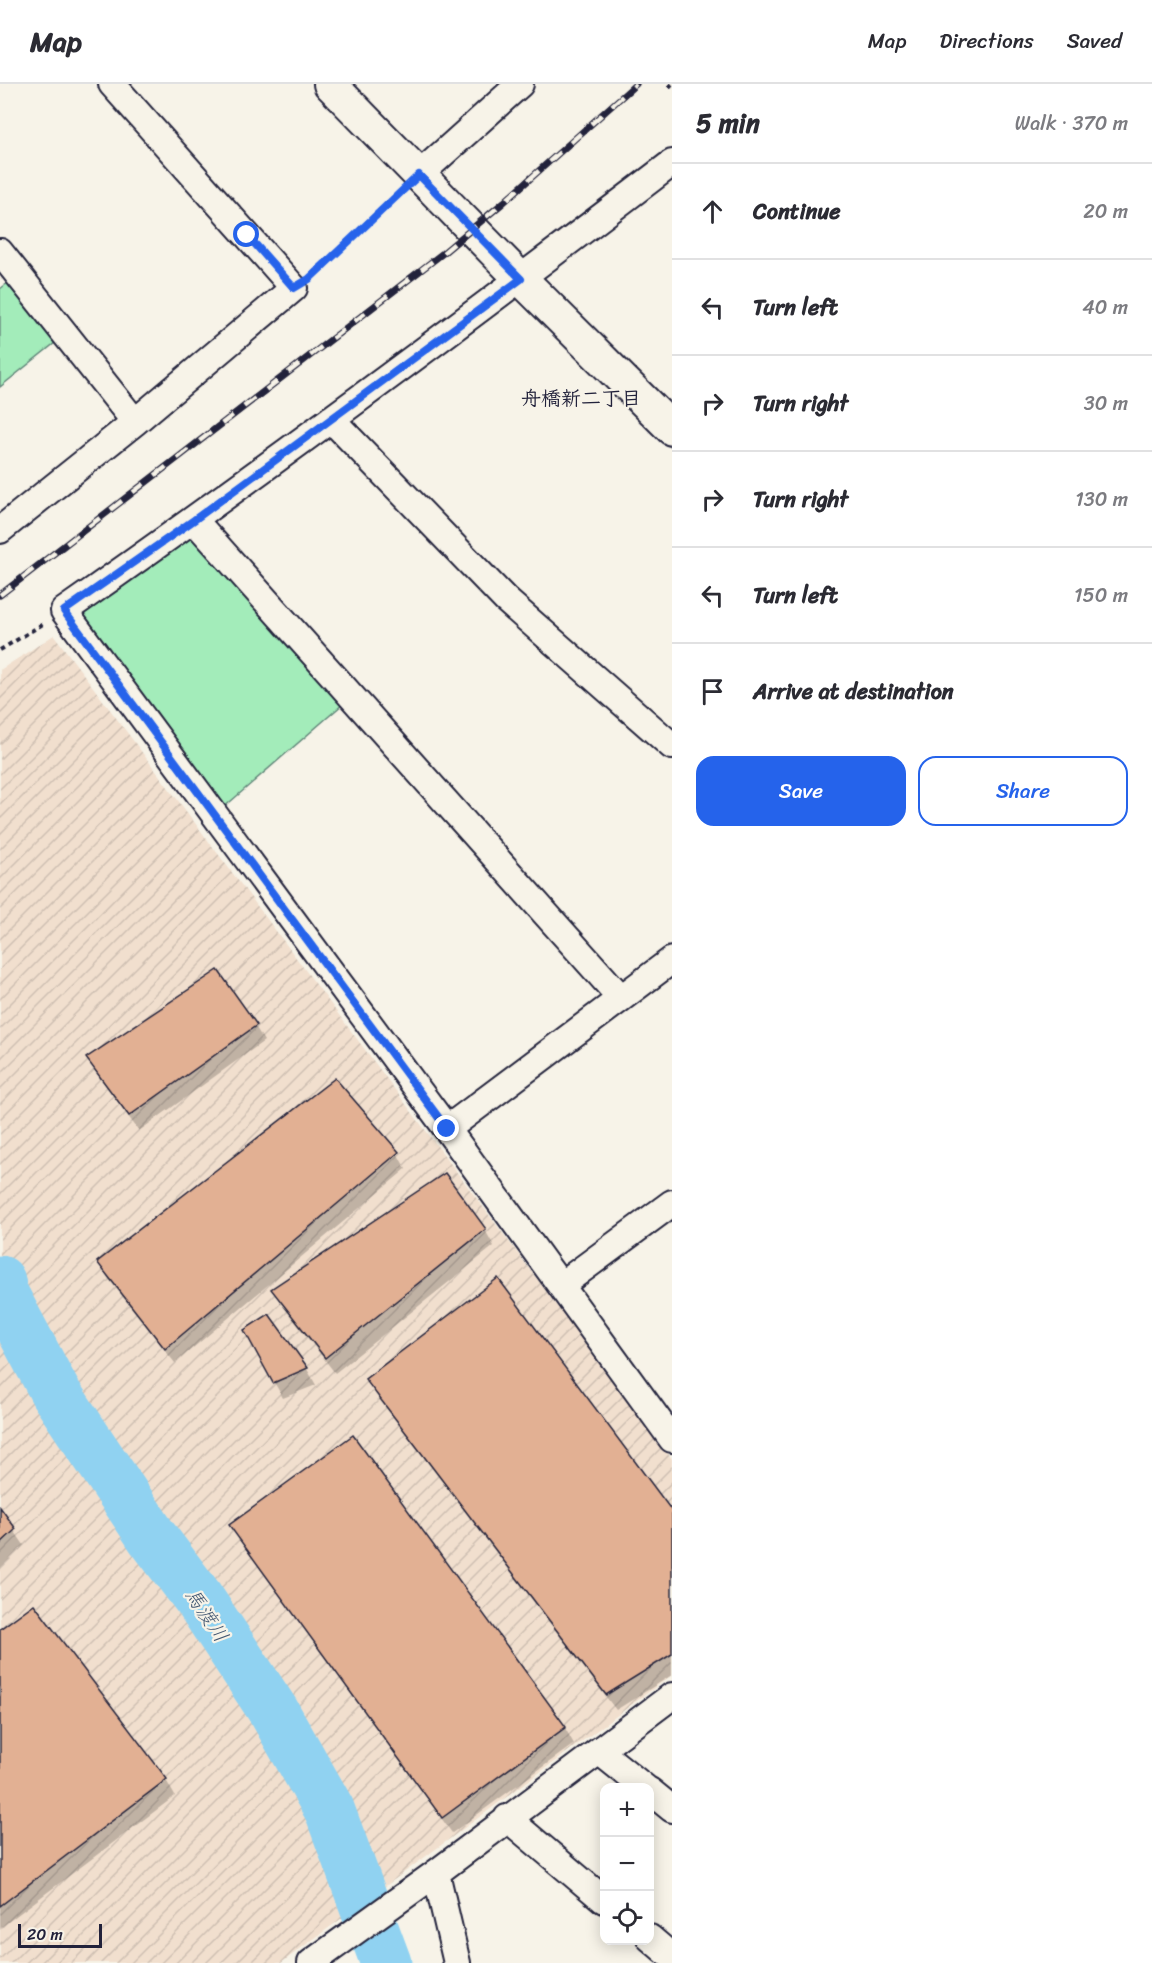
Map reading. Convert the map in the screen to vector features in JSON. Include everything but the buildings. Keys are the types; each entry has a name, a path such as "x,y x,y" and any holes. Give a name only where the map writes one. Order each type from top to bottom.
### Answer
{"street":[{"path":"0,530 135,422 294,288 112,84"},
{"path":"330,84 672,429"},
{"path":"419,175 520,84"},
{"path":"672,163 521,279 194,520 64,611 447,1129 672,1439"},
{"path":"0,252 135,422"},
{"path":"331,419 506,600 672,746"},
{"path":"194,520 621,998"},
{"path":"447,1129 672,960"},
{"path":"561,1285 672,1203"},
{"path":"311,1963 436,1873 672,1696"},
{"path":"599,1751 639,1783"},
{"path":"654,1794 672,1809"},
{"path":"507,1818 600,1897"},
{"path":"436,1873 457,1963"},
{"path":"654,1941 672,1957"}],"path":[{"path":"294,288 309,279 419,175"},
{"path":"0,650 64,611"}],"shaded area":[{"path":"54,635 672,1459 672,1675 281,1963 0,1963 0,670"}],"green space":[{"path":"18,275 61,338 0,387 0,289"},
{"path":"190,523 343,704 215,815 64,611"}],"waterway":[{"name":"馬渡川","path":"0,1281 2,1292 55,1392 152,1537 199,1599 274,1712 329,1809 386,1963"}],"railway":[{"path":"0,595 443,253 504,202 636,84"}],"district":[{"name":"舟橋新二丁目","path":"581,398"}],"route":[{"path":"247,235 294,288 309,279 419,175 521,279 194,520 64,611 447,1129"}]}
